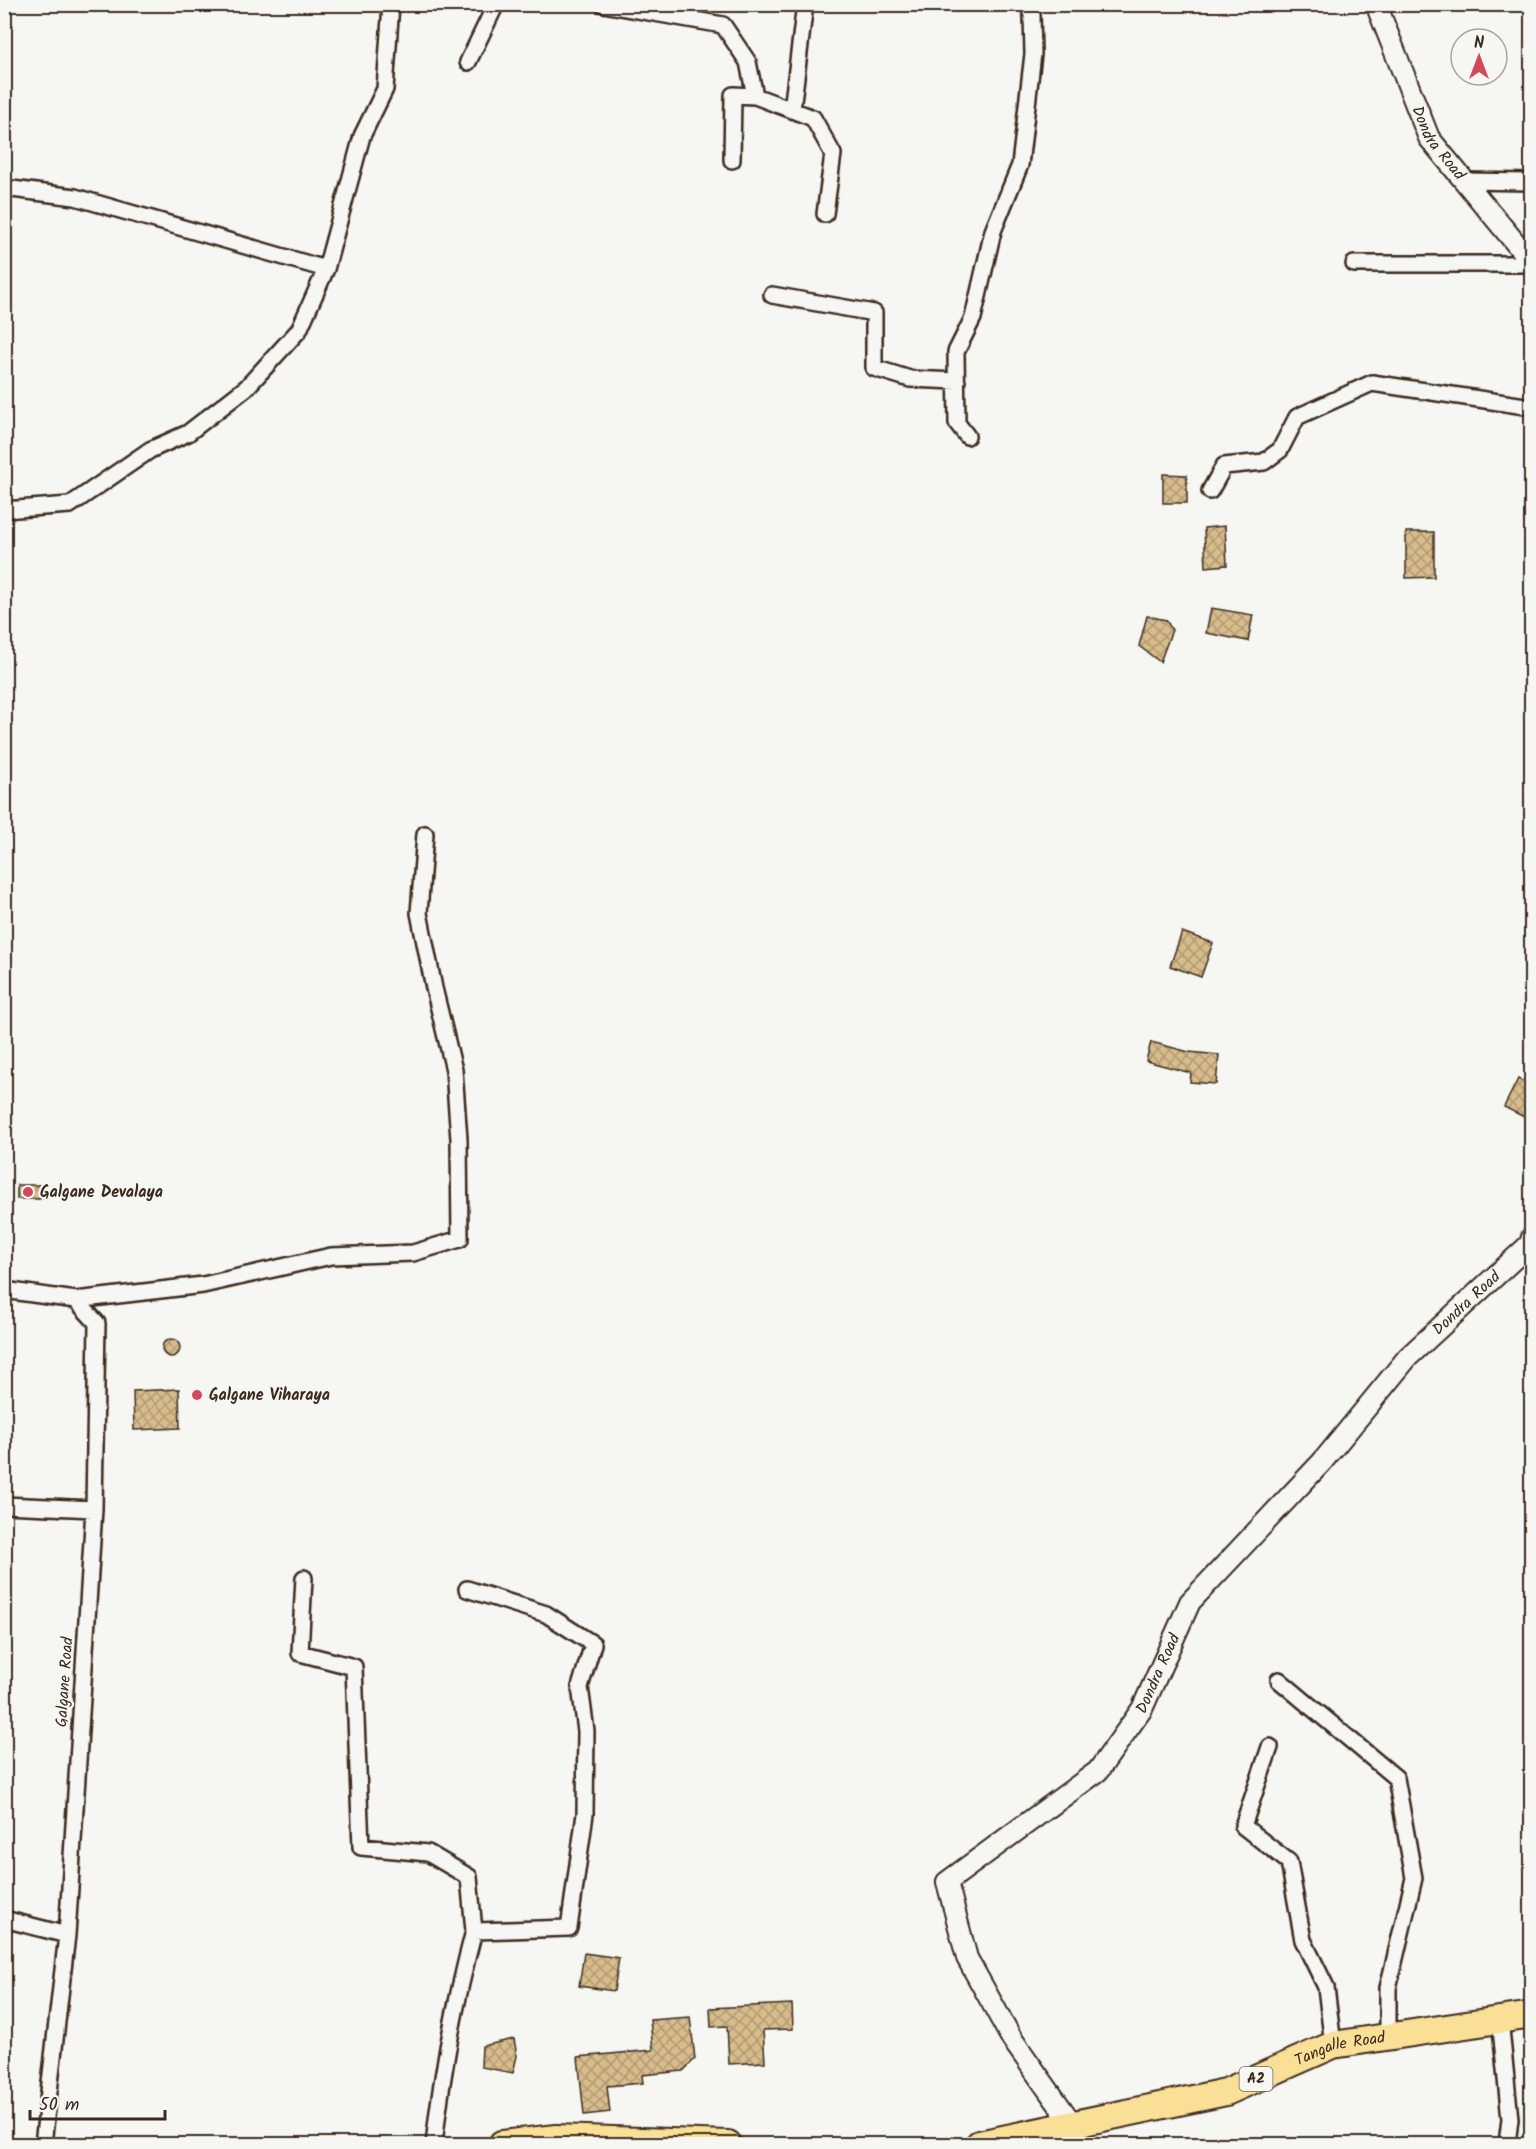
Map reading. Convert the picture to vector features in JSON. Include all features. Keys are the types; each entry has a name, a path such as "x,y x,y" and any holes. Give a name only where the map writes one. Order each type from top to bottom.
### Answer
{"highway":[{"name":"Tangalle Road","path":"980,2145 1226,2092 1333,2045 1532,2015"},
{"path":"501,2145 556,2138 728,2145"}],"street":[{"path":"4,510 70,505 150,450 189,434 246,388 299,330 326,269 362,136 386,89 391,4"},
{"path":"468,62 496,4"},
{"path":"603,4 723,25 748,62 755,96"},
{"path":"792,110 805,4"},
{"path":"968,436 957,423 956,352 973,318 993,231 1020,165 1033,54 1032,15 1028,4"},
{"name":"Dondra Road","path":"1376,4 1430,138 1532,264"},
{"path":"732,160 733,95 755,96 813,118 833,154 825,214"},
{"path":"1463,181 1532,182"},
{"path":"4,188 75,197 326,269"},
{"path":"1354,264 1532,264"},
{"path":"772,295 874,313 874,368 910,379 957,381"},
{"path":"1210,491 1224,466 1264,462 1280,450 1297,417 1372,383 1532,407"},
{"path":"4,1290 76,1300 202,1285 332,1256 413,1253 460,1239 459,1139 454,1070 419,913 424,834"},
{"name":"Dondra Road","path":"1073,2125 1012,2039 968,1958 946,1882 1098,1771 1142,1709 1190,1602 1322,1462 1408,1358 1530,1245 1532,1237"},
{"name":"Galgane Road","path":"43,2145 67,1935 94,1509 97,1323 76,1300"},
{"path":"4,1505 94,1509"},
{"path":"304,1578 300,1653 354,1667 361,1847 428,1853 469,1877 474,1931 455,2001 443,2069 434,2145"},
{"path":"467,1589 546,1614 593,1644 580,1687 586,1731 585,1814 569,1928 474,1931"},
{"path":"1279,1680 1396,1778 1414,1878 1388,1988 1388,2036"},
{"path":"1270,1747 1243,1826 1289,1862 1303,1941 1326,1987 1333,2045"},
{"path":"4,1919 67,1935"},
{"path":"1500,2019 1510,2119 1508,2145"}],"building":[{"path":"1163,474 1187,475 1187,503 1163,503"},
{"path":"1225,526 1227,565 1206,567 1204,528"},
{"path":"1406,532 1434,532 1434,577 1406,578"},
{"path":"1211,608 1253,615 1248,641 1206,633"},
{"path":"1147,616 1166,620 1172,630 1160,662 1139,646"},
{"path":"1182,932 1213,943 1201,977 1170,966"},
{"path":"1151,1042 1189,1052 1219,1055 1216,1084 1190,1082 1191,1073 1146,1061"},
{"path":"1518,1079 1532,1086 1532,1121 1504,1107"},
{"name":"Galgane Devalaya","path":"17,1185 40,1185 40,1199 17,1199"},
{"path":"167,1339 175,1339 180,1344 178,1355 167,1357 162,1352 162,1344"},
{"path":"179,1389 180,1428 134,1430 133,1391"},
{"path":"584,1953 619,1958 614,1991 579,1986"},
{"path":"792,2004 793,2029 763,2030 765,2062 729,2064 727,2026 711,2027 710,2008"},
{"path":"690,2017 695,2059 683,2071 642,2075 643,2083 607,2086 610,2112 584,2115 578,2057 653,2050 650,2020"},
{"path":"514,2039 517,2056 513,2073 481,2067 482,2046"}],"place":[{"name":"Galgane Devalaya","path":"28,1192"},
{"name":"Galgane Viharaya","path":"197,1395"}]}
